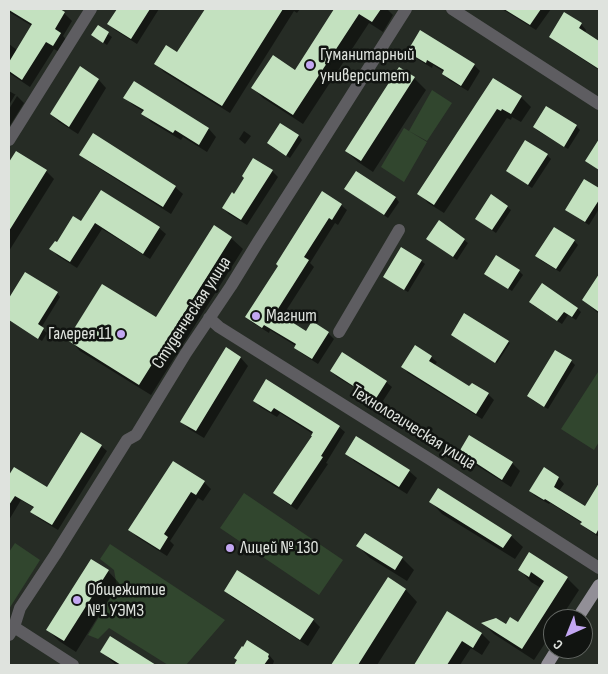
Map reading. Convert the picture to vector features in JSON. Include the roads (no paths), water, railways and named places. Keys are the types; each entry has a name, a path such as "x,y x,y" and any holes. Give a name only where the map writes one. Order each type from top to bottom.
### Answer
{"main road":[{"path":"583,609 599,585"}],"street":[{"path":"9,140 91,9"},
{"name":"Студенческая улица","path":"12,631 20,608 127,440 136,435 186,353 231,286 406,9"},
{"path":"452,9 599,104"},
{"path":"339,332 399,230"},
{"name":"Технологическая улица","path":"209,318 219,327 599,568"},
{"path":"12,631 74,665"}],"place":[{"name":"Гуманитарный университет","path":"310,65"},
{"name":"Магнит","path":"256,316"},
{"name":"Галерея 11","path":"121,334"},
{"name":"Лицей № 130","path":"230,548"},
{"name":"Общежитие №1 УЭМЗ","path":"77,600"}]}
